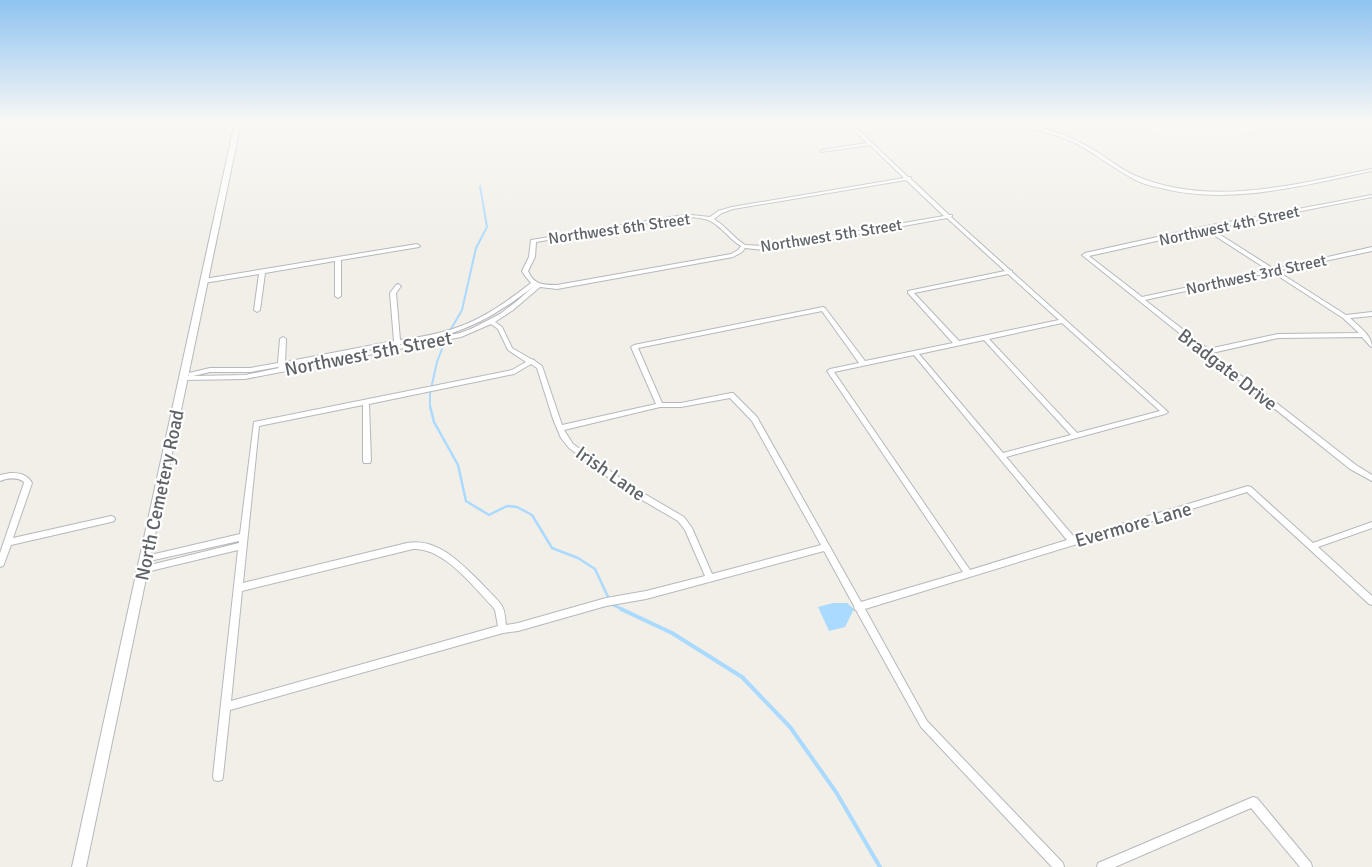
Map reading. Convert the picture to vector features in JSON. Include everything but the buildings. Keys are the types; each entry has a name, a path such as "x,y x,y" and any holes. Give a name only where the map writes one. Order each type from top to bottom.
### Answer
{"street":[{"name":"North Cemetery Road","path":"79,867 229,162"},
{"path":"892,162 950,216 974,241 1164,412 1002,456"},
{"path":"1111,162 1133,177 1178,191 1248,193 1372,170"},
{"name":"Northwest 6th Street","path":"535,285 526,276 525,269 532,257 533,241 678,217 691,216 711,219 720,212 732,208 909,178"},
{"name":"Northwest 4th Street","path":"1085,255 1207,228 1372,196"},
{"name":"Northwest 5th Street","path":"184,377 245,377 281,367 461,335 489,320 508,313 535,285 557,286 733,255 744,246 765,248 789,245 950,216"},
{"path":"711,219 722,227 734,241 744,246"},
{"path":"1207,228 1275,270 1345,317 1372,345"},
{"path":"204,281 417,246"},
{"name":"Northwest 3rd Street","path":"1140,300 1372,249"},
{"name":"Bradgate Drive","path":"1085,255 1353,467 1372,478"},
{"path":"338,259 338,296"},
{"path":"257,310 262,271"},
{"path":"958,344 910,292 1010,272"},
{"path":"397,346 393,293 398,286"},
{"path":"660,405 634,347 823,309 863,364"},
{"path":"1345,317 1372,314"},
{"name":"Irish Lane","path":"489,320 500,328 510,349 540,367 564,438 571,446 628,488 681,519 688,528 710,578"},
{"path":"968,573 830,371 1064,321"},
{"path":"1206,352 1278,336 1364,335"},
{"path":"985,338 1076,436"},
{"path":"281,367 283,339"},
{"path":"916,354 1072,542"},
{"path":"218,776 242,537 256,424 514,372 532,362"},
{"path":"560,428 660,405 681,405 731,395 755,420 924,724 1060,867"},
{"path":"366,402 367,461"},
{"path":"0,478 9,475 20,476 26,479 28,483 0,564"},
{"name":"Evermore Lane","path":"858,607 1248,490 1372,602"},
{"path":"8,542 111,519"},
{"path":"1312,546 1372,526"},
{"path":"144,565 242,537"},
{"path":"238,588 413,545 424,546 442,554 495,604 499,609 503,629"},
{"path":"144,565 242,546"},
{"path":"226,707 503,629 606,602 646,595 825,547"},
{"path":"1102,867 1253,802 1307,867"}],"water":[{"path":"833,603 847,603 854,609 845,627 829,631 818,607"}],"waterway":[{"path":"430,406 430,393 437,362 447,336 462,310 476,248 487,227 480,186"},
{"path":"430,406 434,422 458,465 466,501 489,515 507,506 517,507 532,515 552,548 578,558 595,569 609,599"},
{"path":"611,604 624,610"},
{"path":"621,609 672,633 742,677 790,727 836,792 880,867"}]}
